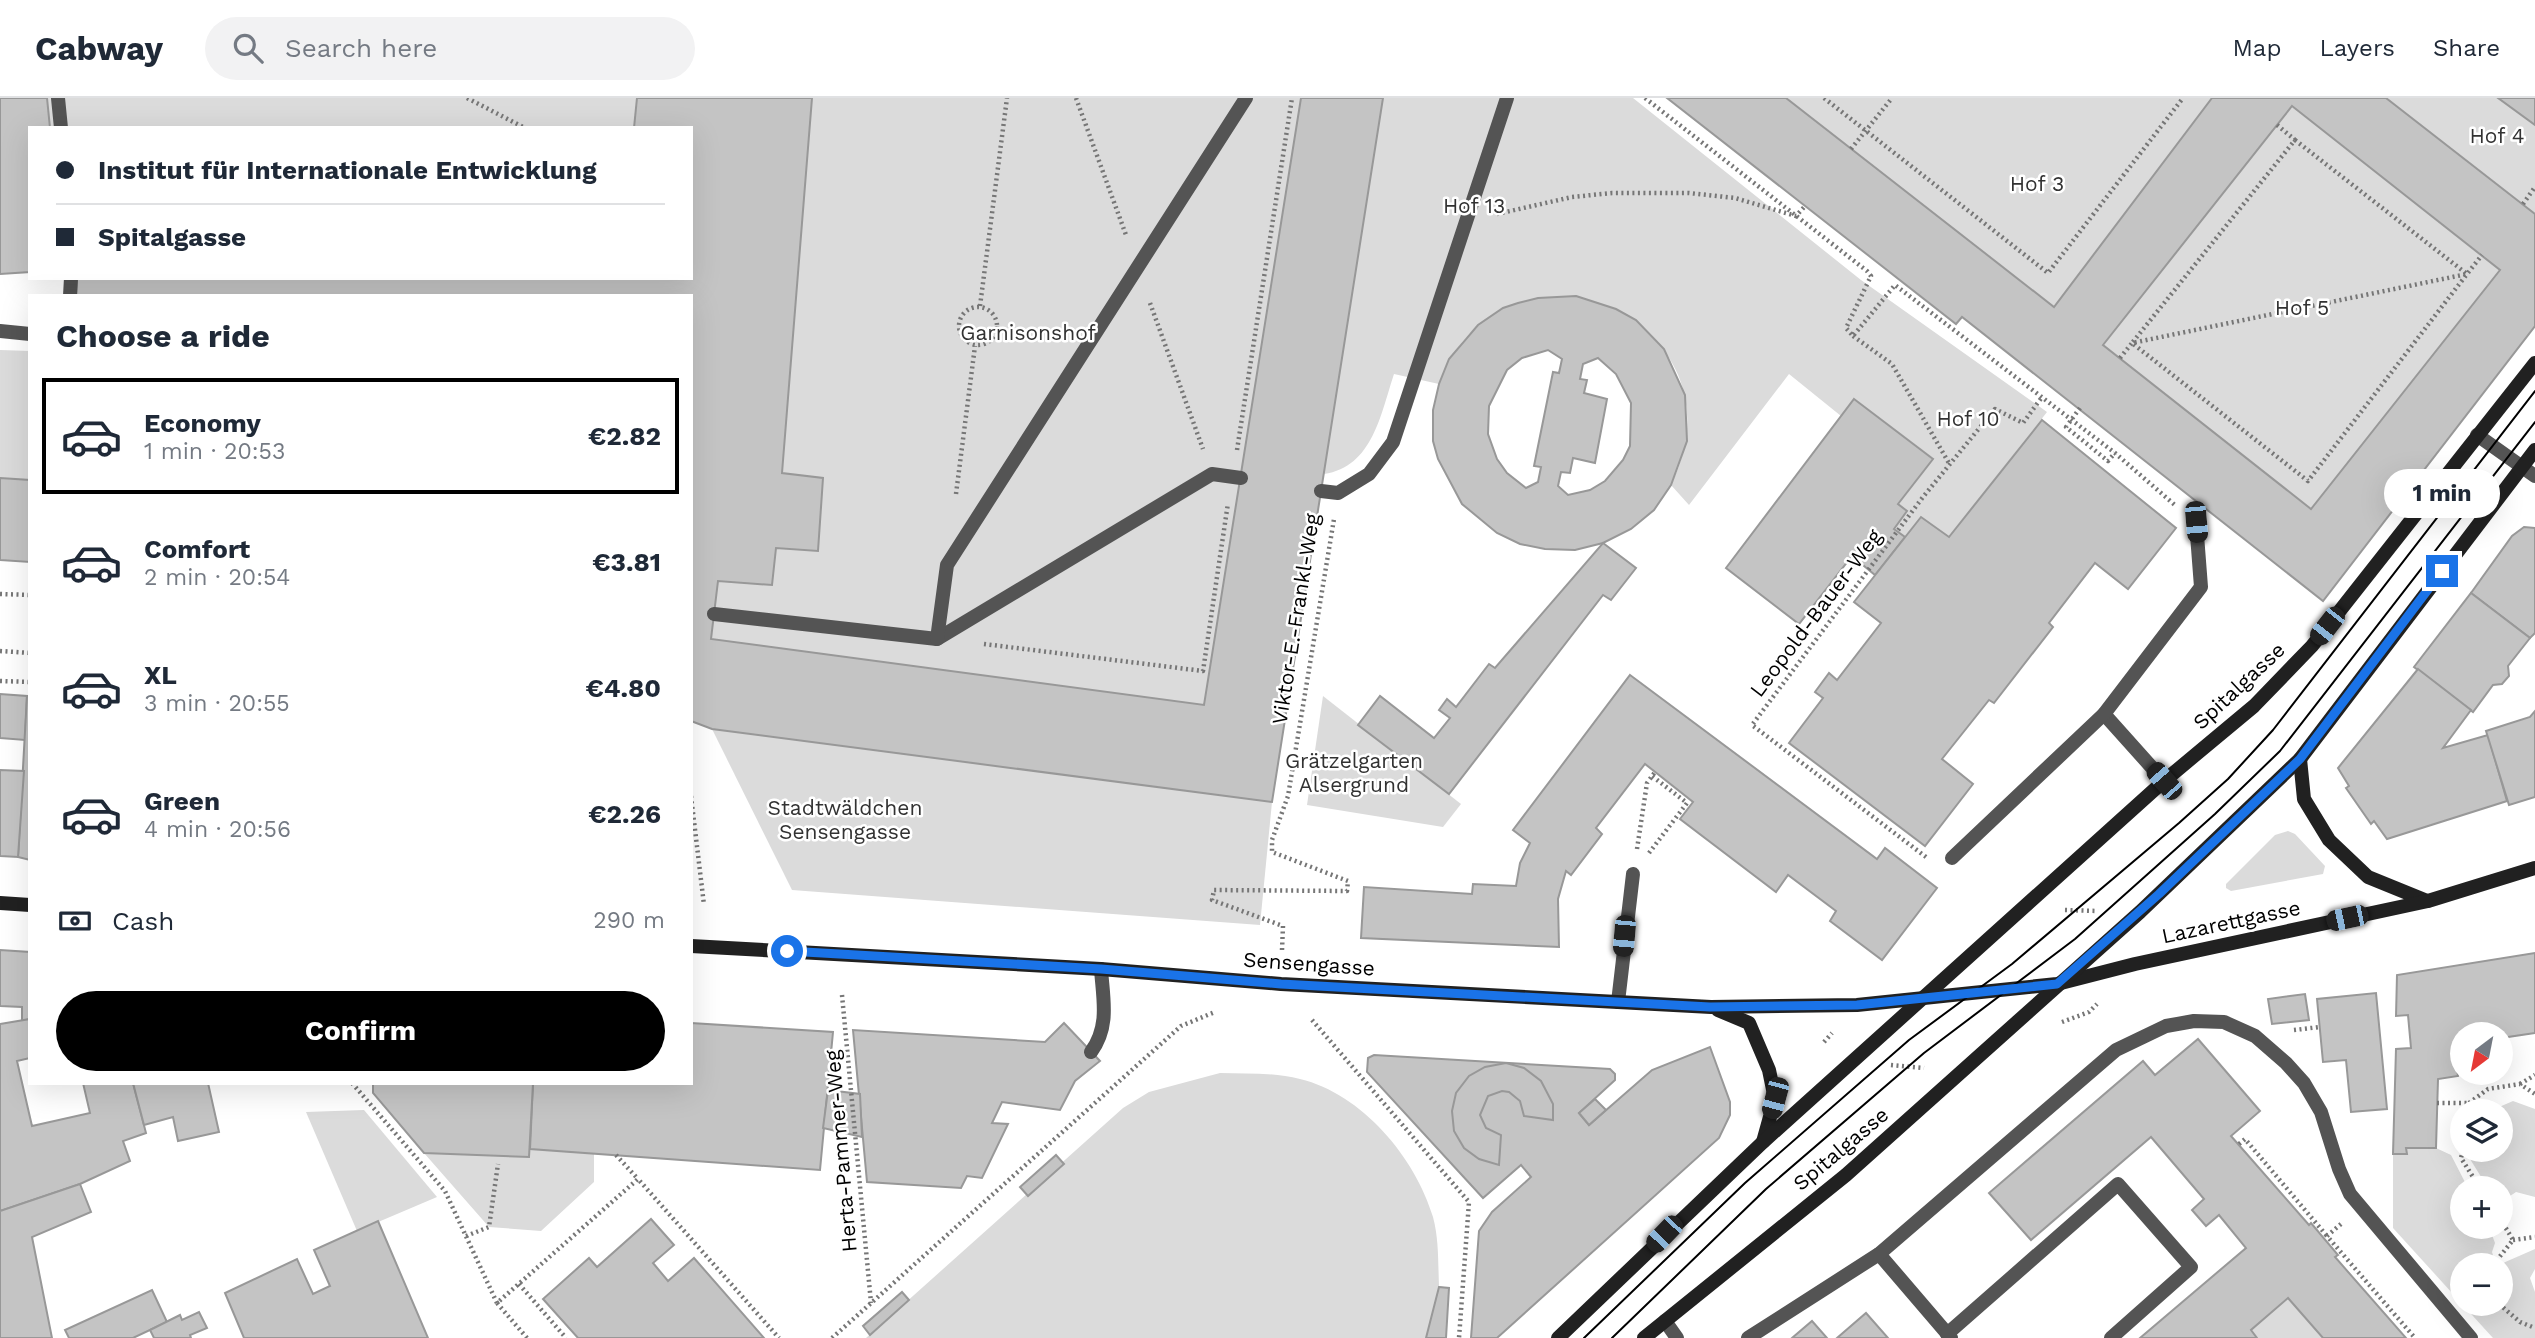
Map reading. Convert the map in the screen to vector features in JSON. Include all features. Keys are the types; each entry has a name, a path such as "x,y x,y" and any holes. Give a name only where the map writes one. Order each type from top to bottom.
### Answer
{"main road":[{"name":"Spitalgasse","path":"1558,1338 1763,1142 2164,781 2254,706 2312,646 2535,363"},
{"name":"Spitalgasse","path":"1644,1338 1846,1175 2159,894 2300,759 2535,450"},
{"path":"2300,759 2304,799 2329,840 2368,877 2428,901"},
{"name":"Lazarettgasse","path":"2057,984 2135,964 2428,901 2535,868"},
{"path":"0,903 28,905"},
{"name":"Sensengasse","path":"693,946 1101,969 1281,984 1710,1007 1857,1005 1925,998"},
{"path":"1925,998 2057,984"},
{"path":"1710,1007 1749,1023 1769,1070 1775,1098 1763,1142"}],"street":[{"path":"58,98 61,126"},
{"path":"937,639 947,565 1246,98"},
{"name":"Viktor-E.-Frankl-Weg","path":"1338,493 1369,474 1393,442 1507,98"},
{"path":"0,331 28,334"},
{"path":"2477,435 2535,476"},
{"path":"714,614 937,639 1212,474 1237,477"},
{"path":"1321,491 1338,493"},
{"path":"1952,858 2104,714 2201,587 2196,522"},
{"path":"2104,714 2164,781"},
{"path":"1618,1002 1633,874"},
{"path":"1091,1052 1101,1037 1105,1023 1101,969"},
{"path":"1748,1338 1879,1254 2116,1050 2166,1026 2194,1021 2224,1022 2255,1036 2295,1073 2321,1112 2339,1169 2360,1208 2471,1338"},
{"path":"1879,1254 1949,1336 2118,1184 2191,1267 2111,1338"},
{"path":"1665,1321 1677,1338"}],"path":[{"path":"467,98 521,126"},
{"path":"980,306 1007,98"},
{"path":"937,639 1203,671 1237,477 1292,98"},
{"path":"1644,98 1867,271 1871,276 1846,328 1892,364 1950,465"},
{"path":"1824,98 2048,273 2183,98"},
{"path":"1851,149 1892,98"},
{"path":"2277,125 2467,274"},
{"path":"2120,358 2295,140"},
{"path":"2522,204 2535,187"},
{"path":"1469,207 1500,215 1572,197 1612,193 1689,193 1735,198 1796,216"},
{"path":"1796,216 1805,206"},
{"path":"2132,343 2308,481 2482,255"},
{"path":"2132,343 2467,274"},
{"path":"1853,336 1895,285 2115,453 2196,522"},
{"path":"980,306 990,311 998,329 993,338 975,346 966,342 960,334 958,324 962,314 980,306"},
{"path":"956,496 975,346"},
{"name":"Leopold-Bauer-Weg","path":"1952,858 1939,866 1752,725 1995,409 2023,424 2042,397"},
{"path":"2080,408 2066,427 2108,461 2115,453"},
{"name":"Viktor-E.-Frankl-Weg","path":"1282,950 1283,926 1212,901 1214,890 1347,891 1348,881 1272,852 1272,840 1289,796 1338,493"},
{"path":"0,594 28,595"},
{"path":"0,651 28,653"},
{"path":"0,681 28,682"},
{"path":"1654,774 1686,803 1633,874 1647,783 1654,774"},
{"path":"694,847 704,905"},
{"name":"Herta-Pammer-Weg","path":"842,995 871,1304"},
{"path":"832,1338 1181,1026 1215,1012"},
{"path":"1312,1020 1469,1202 1458,1338"},
{"path":"2474,1099 2488,1089 2520,1084 2535,1075"},
{"path":"2520,1084 2535,1094"},
{"path":"354,1085 445,1191 497,1303 527,1338"},
{"path":"2437,1103 2450,1103"},
{"path":"2239,1143 2245,1139 2415,1338"},
{"path":"616,1155 779,1338"},
{"path":"466,1236 489,1227 499,1164"},
{"path":"497,1303 638,1179"},
{"path":"2327,1236 2360,1208"},
{"path":"2503,1253 2513,1240 2535,1237"},
{"path":"519,1284 566,1338"},
{"path":"2513,1316 2535,1328"}],"green space":[{"path":"46,98 637,98 634,126 49,126"},
{"name":"Garnisonshof","path":"812,98 1301,98 1204,705 711,639 718,581 772,585 776,548 818,550 823,478 782,473"},
{"name":"Hof 13","path":"1383,98 1633,98 1861,280 2047,412 1949,537 1921,517 1905,537 1894,529 1898,504 1933,458 1854,399 1841,416 1789,374 1689,505 1671,485 1687,426 1678,375 1651,335 1610,308 1562,297 1514,304 1471,332 1439,384 1394,374 1379,421 1364,450 1354,461 1341,469 1324,474"},
{"name":"Hof 3","path":"1786,98 2212,98 2054,307"},
{"name":"Hof 4","path":"2386,98 2535,98 2535,214 2523,204"},
{"name":"Hof 5","path":"2292,106 2500,270 2311,509 2103,345"},
{"path":"0,350 28,351 28,480 0,478"},
{"name":"Grätzelgarten Alsergrund","path":"1323,696 1461,804 1443,827 1307,805"},
{"name":"Stadtwäldchen Sensengasse","path":"712,729 1272,802 1260,925 792,890"},
{"path":"2288,831 2295,834 2325,866 2323,874 2231,891 2226,888 2226,884 2275,835"},
{"path":"1220,1073 1280,1075 1323,1087 1365,1113 1383,1131 1413,1172 1433,1217 1439,1286 1449,1288 1446,1338 866,1338 1123,1108 1149,1092"},
{"path":"2513,1101 2535,1109 2535,1197 2516,1192 2513,1194 2513,1176 2481,1176 2472,1162 2513,1162"},
{"path":"364,1110 437,1197 357,1231 306,1112"},
{"path":"2406,1148 2436,1148 2450,1155 2450,1162 2455,1162 2462,1176 2450,1176 2450,1239 2494,1239 2495,1243 2492,1253 2450,1253 2450,1291 2393,1228 2393,1154 2406,1154"},
{"path":"530,1149 594,1154 594,1182 541,1231 489,1227 424,1153 528,1156"},
{"path":"2535,1249 2535,1269 2530,1278 2535,1292 2535,1338 2493,1338 2473,1316 2513,1316 2513,1259"},
{"path":"2288,1298 2323,1338 2257,1338 2251,1330"}],"building":[{"path":"0,98 47,98 50,126 28,126 28,272 0,274"},
{"path":"637,98 812,98 782,473 823,478 818,551 776,548 772,585 718,581 711,639 1204,705 1301,98 1383,98 1272,802 712,729 693,722 693,294 76,294 77,280 693,280 693,126 634,126"},
{"path":"1667,98 1786,98 2054,307 2212,98 2386,98 2535,214 2535,326 2323,601 1962,317 1956,324","holes":["2292,106 2500,270 2311,509 2103,345"]},
{"path":"2498,98 2535,98 2535,125"},
{"path":"1576,296 1616,309 1636,320 1664,349 1685,395 1687,441 1671,485 1654,510 1631,529 1603,543 1575,550 1545,549 1520,544 1497,533 1462,504 1438,459 1433,441 1433,410 1449,359 1478,325 1503,308 1538,298","holes":["1548,350 1562,359 1559,373 1553,372 1534,466 1541,467 1538,482 1526,488 1507,473 1497,459 1488,434 1489,406 1507,370 1522,358","1598,358 1616,374 1631,403 1630,446 1623,460 1605,481 1590,490 1568,495 1558,486 1561,472 1570,473 1573,458 1595,463 1607,399 1584,393 1587,380 1580,379 1583,364"]},
{"path":"1854,399 1933,459 1898,504 1907,511 1894,529 1905,537 1875,575 1852,556 1799,624 1726,568"},
{"path":"2042,420 2176,528 2128,589 2095,563 2049,623 2053,627 1994,703 1989,700 1942,759 1973,784 1925,846 1789,743 1823,698 1815,692 1829,673 1837,680 1881,623 1854,602 1921,517 1949,537"},
{"path":"0,478 28,480 28,562 0,560"},
{"path":"2524,527 2535,528 2535,633 2530,638 2471,593 2512,536"},
{"path":"1603,543 1636,568 1611,600 1603,595 1449,794 1358,725 1380,696 1434,738 1450,718 1439,710 1447,699 1456,707 1489,664 1495,668"},
{"path":"2471,593 2530,638 2508,666 2509,676 2502,684 2493,685 2473,712 2414,667"},
{"path":"2418,669 2471,710 2443,748 2488,735 2507,801 2387,839 2374,821 2371,824 2346,788 2349,786 2338,768"},
{"path":"1630,675 1877,859 1885,848 1937,888 1882,960 1830,921 1836,911 1788,875 1776,892 1680,819 1693,802 1645,764 1596,828 1602,834 1571,875 1566,871 1558,899 1559,947 1361,938 1364,887 1472,894 1473,884 1516,886 1520,863 1530,843 1513,830"},
{"path":"0,694 27,696 25,740 0,738"},
{"path":"27,696 28,696 28,860 18,857"},
{"path":"2535,711 2535,797 2509,805 2486,731 2530,717"},
{"path":"0,770 24,771 18,857 0,856"},
{"path":"0,950 28,952 28,1020 22,1021 22,1007 0,1006"},
{"path":"2535,953 2535,1033 2513,1036 2513,1022 2450,1022 2450,1077 2438,1079 2436,1148 2406,1148 2407,1154 2393,1154 2396,1049 2411,1048 2408,1015 2396,1016 2397,975"},
{"path":"2376,993 2387,1109 2351,1112 2346,1060 2323,1062 2317,999"},
{"path":"2305,994 2309,1020 2272,1024 2268,999"},
{"path":"28,1019 28,1058 17,1061 32,1126 90,1113 83,1085 134,1085 146,1133 123,1141 130,1161 80,1184 0,1211 0,1024"},
{"path":"693,1023 833,1032 820,1170 530,1149 533,1085 693,1085"},
{"path":"1064,1023 1100,1061 1075,1081 1060,1110 1002,1102 992,1123 1008,1124 982,1178 967,1176 961,1188 867,1182 853,1030 1045,1042"},
{"path":"2198,1039 2260,1111 2231,1136 2309,1225 2311,1223 2338,1255 2335,1257 2406,1338 2323,1338 2288,1298 2251,1330 2257,1338 2140,1338 2246,1248 2219,1215 2206,1226 2192,1210 2204,1199 2151,1137 2031,1240 1989,1193 2143,1061 2155,1075"},
{"path":"1710,1047 1730,1102 1730,1115 1719,1138 1497,1338 1471,1338 1479,1231 1492,1212 1531,1177 1521,1165 1483,1198 1367,1072 1368,1058 1374,1055 1610,1069 1615,1074 1615,1080 1579,1113 1589,1125 1652,1070"},
{"path":"1506,1063 1524,1068 1541,1081 1553,1104 1553,1120 1524,1116 1520,1101 1509,1092 1502,1091 1488,1096 1480,1115 1486,1128 1501,1135 1499,1165 1479,1159 1464,1148 1454,1131 1452,1111 1456,1093 1469,1076 1485,1067"},
{"path":"134,1085 208,1085 219,1132 178,1141 173,1117 144,1125"},
{"path":"373,1085 533,1085 529,1157 424,1153 373,1093"},
{"path":"828,1090 860,1094 862,1137 823,1128"},
{"path":"1595,1099 1606,1110 1589,1125 1579,1113"},
{"path":"1056,1155 1064,1164 1028,1196 1020,1187"},
{"path":"80,1184 91,1212 32,1237 52,1338 0,1338 0,1211"},
{"path":"651,1219 674,1245 653,1263 668,1281 694,1258 764,1338 578,1338 543,1299 589,1258 597,1267"},
{"path":"378,1221 428,1338 244,1338 225,1293 297,1259 313,1294 330,1286 314,1250"},
{"path":"1439,1287 1449,1288 1446,1338 1426,1338"},
{"path":"152,1290 167,1322 133,1338 69,1338 65,1330"},
{"path":"902,1292 909,1300 870,1335 863,1326"},
{"path":"199,1312 207,1328 190,1335 191,1338 154,1338 150,1330 180,1315 182,1320"},
{"path":"1866,1313 1888,1338 1837,1338"},
{"path":"1812,1321 1827,1338 1792,1338"}],"tram line":[{"path":"1584,1338 1745,1183 1909,1040 2012,964 2228,779 2273,730 2535,391"},
{"path":"1612,1338 1766,1189 1924,1053 2075,939 2215,814 2280,751 2535,422"}],"route":[{"path":"787,951 1101,969 1281,984 1710,1007 1857,1005 2057,984 2140,912 2300,759 2442,571"}],"park label":[{"name":"Hof 10","path":"1968,419"}]}
